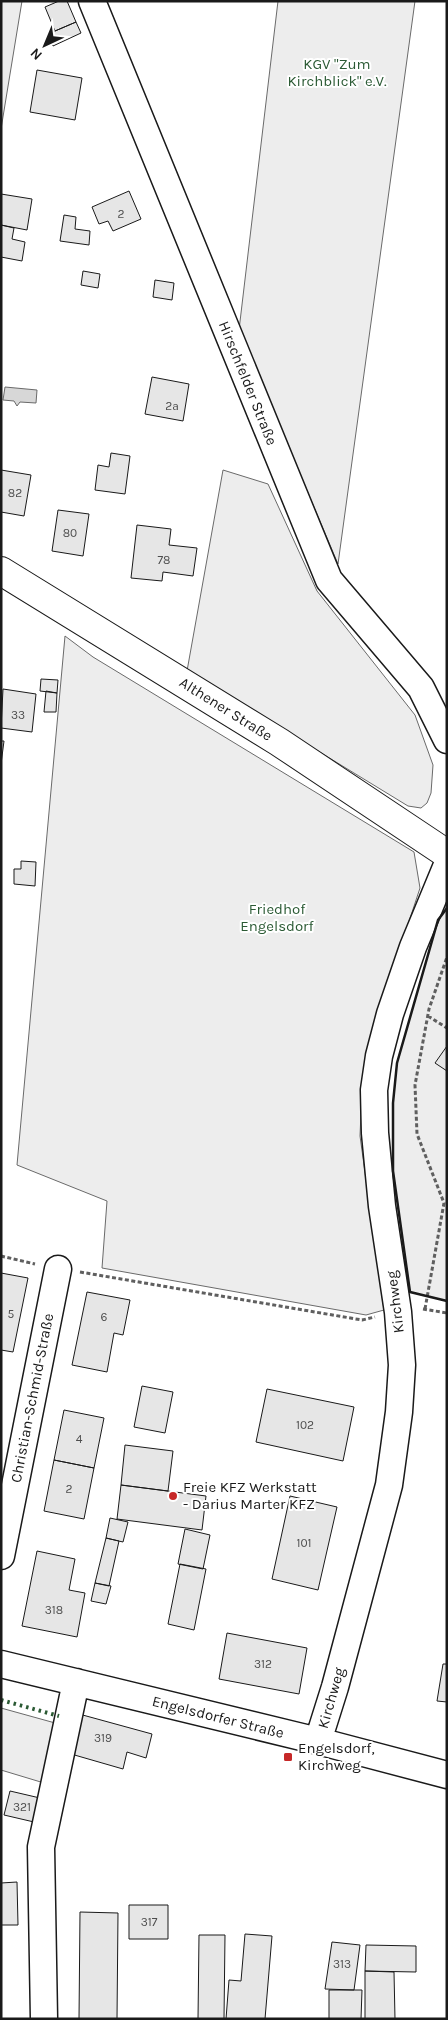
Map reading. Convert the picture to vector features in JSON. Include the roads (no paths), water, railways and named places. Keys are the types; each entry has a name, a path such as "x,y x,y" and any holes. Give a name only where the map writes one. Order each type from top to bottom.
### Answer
{"main road":[{"name":"Althener Straße","path":"1,571 279,742 447,854"}],"street":[{"name":"Hirschfelder Straße","path":"92,1 329,580 420,688 447,740"},
{"name":"Kirchweg","path":"318,1741 389,1485 399,1412 402,1365 398,1312 382,1206 375,1133 374,1090 379,1056 390,1014 413,947 447,865"},
{"name":"Christian-Schmid-Straße","path":"1,1556 58,1268"},
{"name":"Engelsdorfer Straße","path":"1,1664 318,1741 447,1775"},
{"path":"44,2019 41,1847 76,1682"}],"place":[{"name":"Freie KFZ Werkstatt - Darius Marter KFZ","path":"173,1496"},
{"name":"Engelsdorf, Kirchweg","path":"288,1757"}],"park label":[{"name":"KGV \"Zum Kirchblick\" e.V.","path":"337,72"},
{"name":"Friedhof Engelsdorf","path":"277,918"}]}
